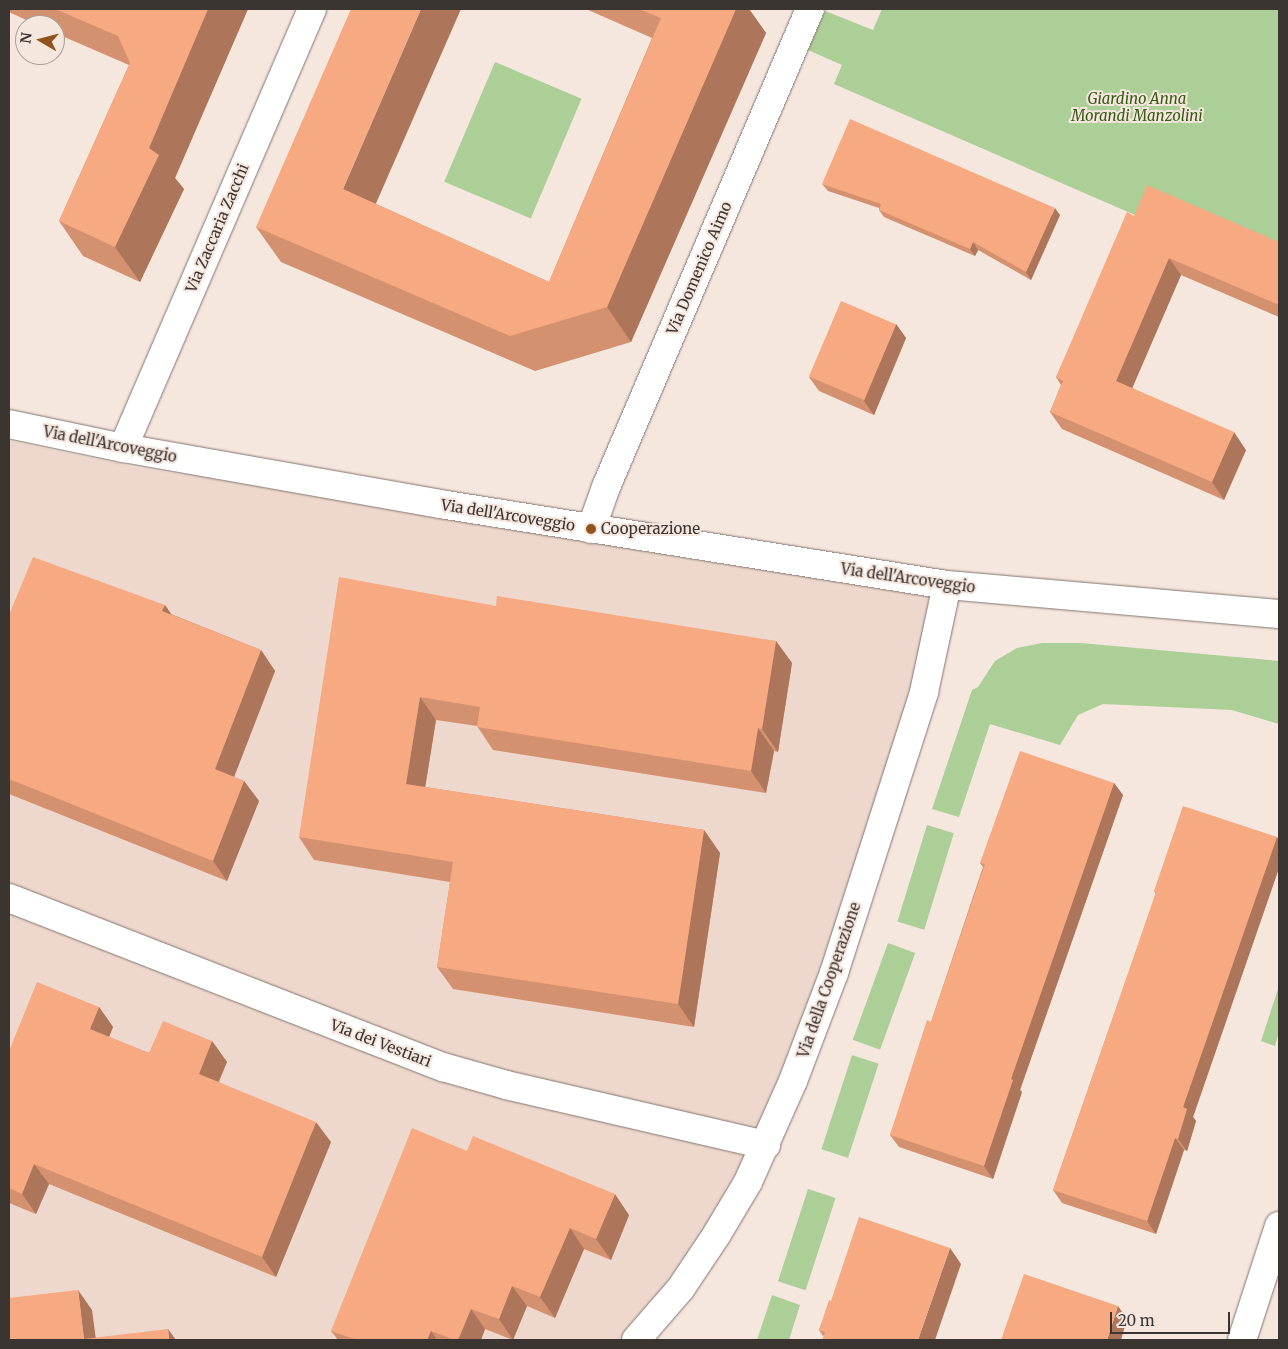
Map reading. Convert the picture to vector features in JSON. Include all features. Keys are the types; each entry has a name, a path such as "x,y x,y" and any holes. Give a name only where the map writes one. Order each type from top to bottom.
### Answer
{"street":[{"name":"Via Zaccaria Zacchi","path":"123,448 312,9"},
{"name":"Via Domenico Aimo","path":"591,529 610,478 810,9"},
{"name":"Via dell'Arcoveggio","path":"9,424 123,448 591,529 947,585 1279,614"},
{"name":"Via della Cooperazione","path":"641,1339 682,1288 717,1234 766,1145 834,973 924,692 947,585"},
{"name":"Via dei Vestiari","path":"9,898 443,1067 506,1086 766,1145"},
{"path":"1242,1340 1279,1226"}],"shaded area":[{"path":"9,441 139,468 947,585 766,1145 636,1340 9,1340"}],"green space":[{"name":"Giardino Anna Morandi Manzolini","path":"882,9 1279,9 1279,254 1151,222 834,84 842,65 808,50 825,11 873,30"},
{"path":"495,62 582,99 531,218 444,182"},
{"path":"1042,643 1081,643 1279,661 1279,724 1232,710 1103,704 1078,715 1060,745 990,724 959,817 932,809 972,690 978,687 995,661 1017,648"},
{"path":"927,825 954,833 924,930 897,922"},
{"path":"888,943 915,953 880,1050 853,1040"},
{"path":"1279,986 1279,1032 1275,1046 1261,1041"},
{"path":"852,1055 879,1064 848,1158 821,1149"},
{"path":"808,1189 836,1198 806,1290 778,1281"},
{"path":"772,1295 800,1305 789,1340 757,1340"}],"building":[{"path":"55,9 208,9 149,148 159,155 115,247 59,221 130,63 118,36"},
{"path":"351,9 421,9 343,189 549,282 661,18 639,9 736,9 607,307 510,336 256,227"},
{"path":"850,119 1055,208 1026,272 973,242 970,249 879,210 881,204 822,184"},
{"path":"1147,185 1279,242 1279,305 1169,258 1116,381 1234,432 1212,482 1050,412 1063,381 1056,377 1127,212 1134,216"},
{"path":"841,301 896,324 864,400 809,376"},
{"path":"33,557 165,605 162,611 261,650 215,769 244,781 213,861 9,779 9,615"},
{"path":"339,577 496,606 497,596 776,641 762,729 758,728 751,771 477,727 480,707 420,697 406,784 704,830 678,1004 437,967 453,862 299,837"},
{"path":"1020,751 1114,783 1011,1079 1013,1080 984,1166 890,1135 927,1020 931,1022 985,864 980,863"},
{"path":"1183,806 1277,837 1183,1107 1187,1109 1178,1139 1175,1138 1147,1221 1053,1190 1156,892 1154,891"},
{"path":"37,982 99,1007 90,1029 149,1053 163,1021 212,1041 199,1074 316,1122 262,1257 34,1164 22,1194 9,1188 9,1051"},
{"path":"412,1128 467,1151 473,1136 615,1194 596,1239 570,1228 540,1297 512,1286 499,1319 471,1309 458,1340 431,1331 427,1340 357,1340 331,1331"},
{"path":"859,1217 950,1248 918,1340 822,1340 825,1332 819,1330 829,1300 831,1301"},
{"path":"1024,1274 1118,1306 1107,1340 1001,1340"},
{"path":"78,1290 84,1339 168,1329 169,1340 9,1340 9,1298"}],"place":[{"name":"Cooperazione","path":"591,529"}]}
